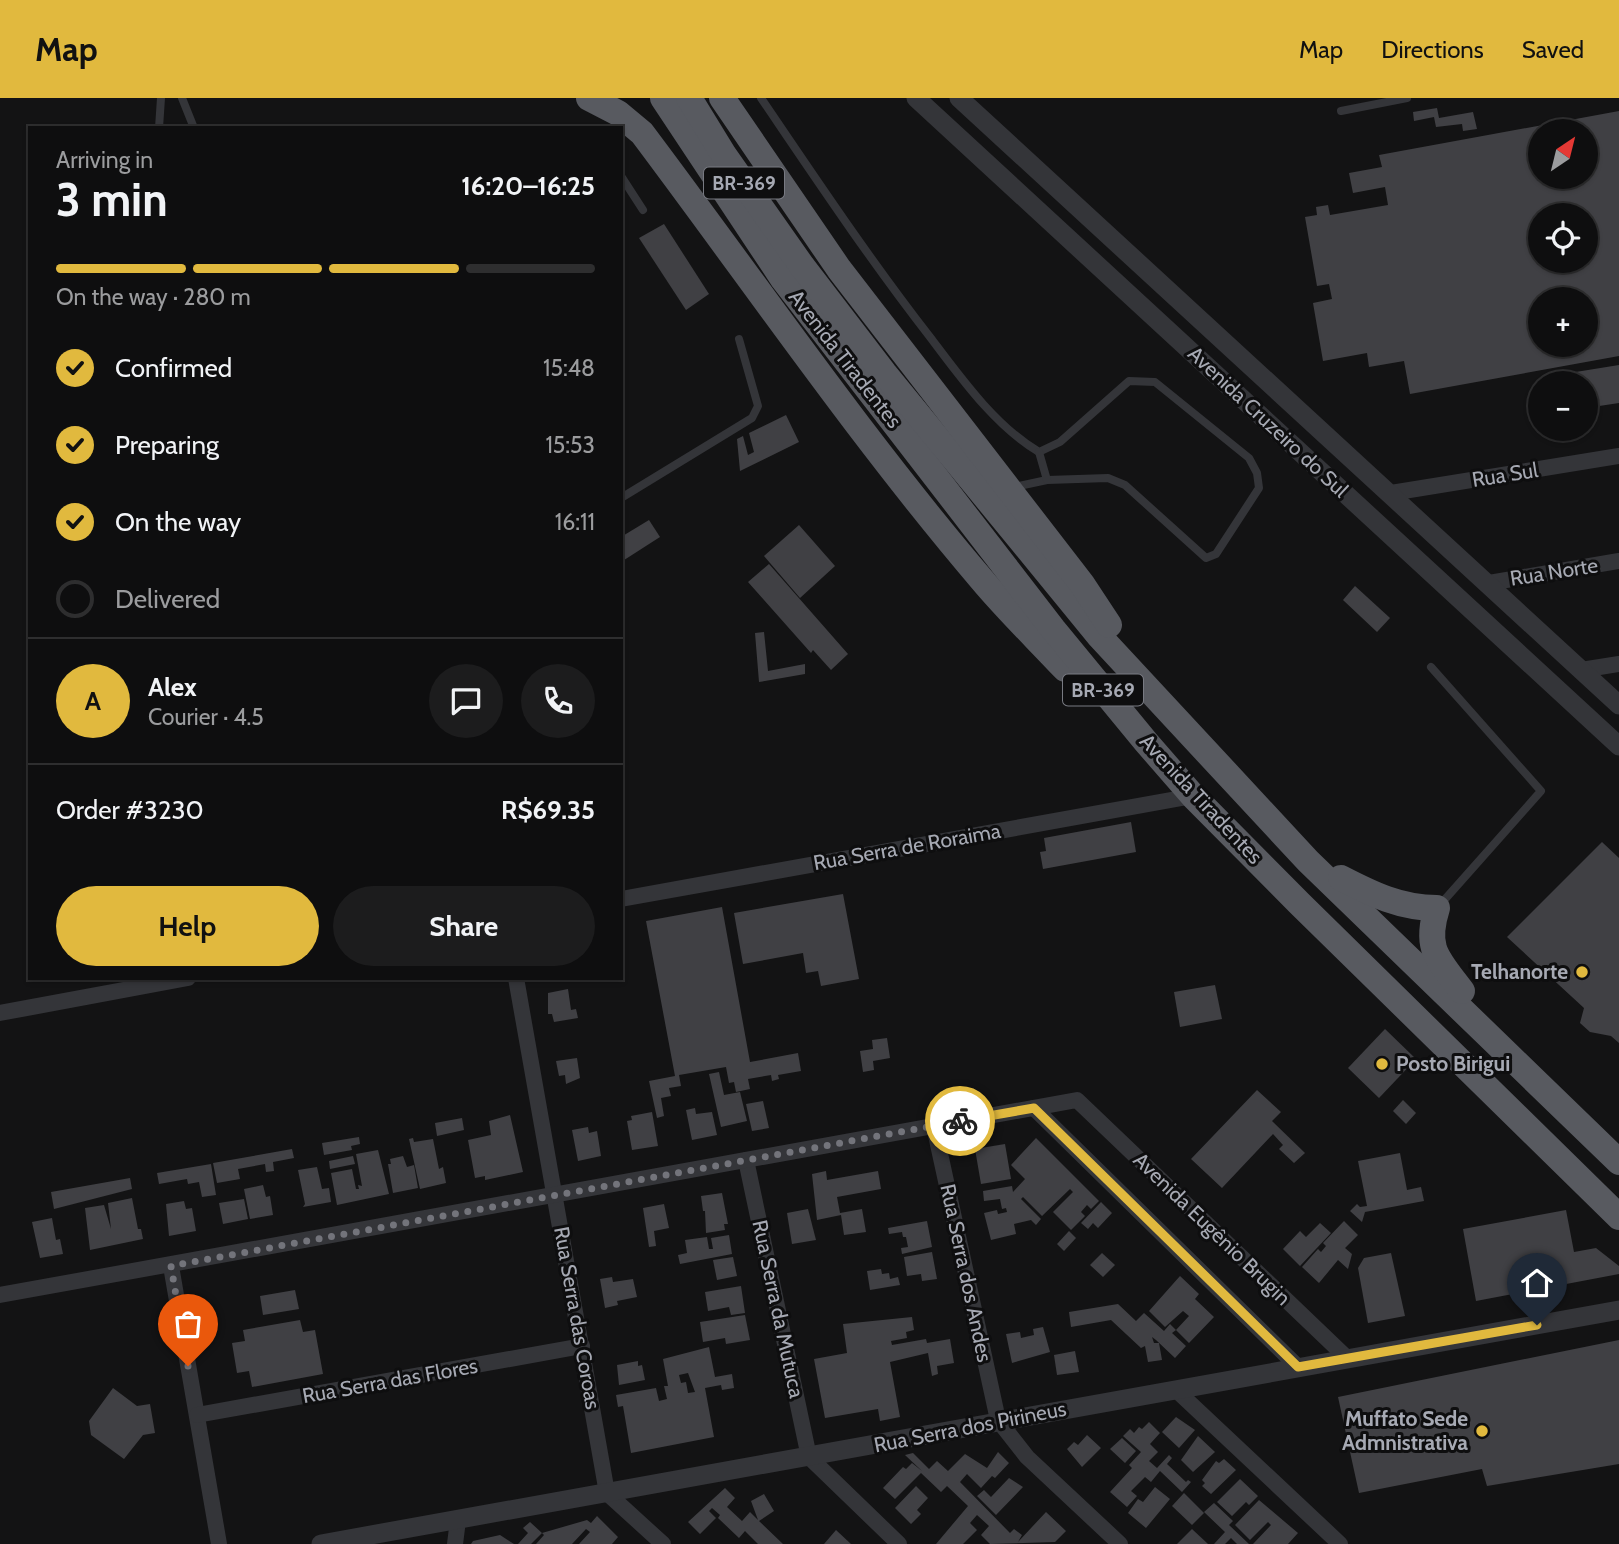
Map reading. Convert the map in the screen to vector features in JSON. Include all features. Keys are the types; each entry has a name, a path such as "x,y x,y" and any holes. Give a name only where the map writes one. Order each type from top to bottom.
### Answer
{"highway":[{"path":"589,98 618,113 642,133 784,329 983,580 1083,689 1146,743"},
{"name":"Avenida Tiradentes","path":"663,98 783,279 1053,629 1146,743 1193,796 1488,1091 1619,1217"},
{"name":"Avenida Tiradentes","path":"689,98 724,155 802,266 884,373 1035,561 1166,711 1308,861 1619,1162"},
{"path":"722,98 839,269 1082,584 1166,711"},
{"path":"1308,861 1375,897 1406,905 1437,908 1430,931 1435,954 1520,1066"}],"street":[{"name":"Avenida Cruzeiro do Sul","path":"916,98 1619,747"},
{"name":"Avenida Cruzeiro do Sul","path":"959,98 1619,705"},
{"name":"Rua Sul","path":"1391,493 1619,456"},
{"name":"Rua Norte","path":"1489,583 1619,561"},
{"path":"1581,670 1619,664"},
{"name":"Rua Serra de Roraima","path":"623,899 1193,796"},
{"path":"0,1013 177,980"},
{"name":"Rua Serra das Coroas","path":"516,980 607,1493"},
{"name":"Avenida Eugênio Brugin","path":"1034,1108 1077,1100 1347,1358"},
{"path":"0,1295 1034,1108"},
{"name":"Avenida Eugênio Brugin","path":"1034,1108 1298,1367"},
{"name":"Rua Serra dos Andes","path":"934,1126 998,1420"},
{"name":"Rua Serra da Mutuca","path":"746,1160 810,1457"},
{"path":"171,1266 219,1544"},
{"name":"Rua Serra dos Pirineus","path":"321,1544 409,1536 457,1520 810,1457 998,1420 1619,1310"},
{"name":"Rua Serra das Flores","path":"197,1415 582,1346"},
{"path":"1175,1389 1340,1544"},
{"path":"998,1420 1027,1457 1120,1544"},
{"path":"810,1457 899,1544"},
{"path":"607,1493 663,1544"},
{"path":"455,1544 457,1520"}],"lane":[{"path":"159,126 161,98"},
{"path":"182,98 193,126"},
{"path":"761,98 884,278 961,378 1021,441 1040,452 1046,480"},
{"path":"1341,111 1407,98"},
{"path":"623,179 643,209"},
{"path":"623,497 752,418 758,406 739,339"},
{"path":"1007,488 1046,480 1108,478 1125,485 1206,558 1216,554 1259,488 1258,473 1249,458 1155,382 1144,380 1129,381 1060,442 1040,452"},
{"path":"1431,667 1541,791 1437,908"}],"building":[{"path":"1437,108 1439,118 1473,112 1477,129 1463,131 1462,124 1436,127 1434,117 1414,121 1413,112"},
{"path":"1619,111 1619,356 1410,394 1404,361 1369,367 1367,353 1323,361 1313,303 1332,299 1329,284 1317,286 1305,217 1317,215 1316,207 1328,205 1330,215 1388,205 1385,187 1353,193 1349,173 1382,167 1379,155 1528,128 1528,189 1598,189 1598,119 1575,119"},
{"path":"664,224 709,294 686,310 639,238"},
{"path":"1619,365 1619,403 1598,406 1598,371 1582,371"},
{"path":"786,415 799,442 740,471 737,439 743,436 748,455 754,452 749,433"},
{"path":"649,520 660,537 623,561 623,536"},
{"path":"799,525 835,566 800,598 764,556"},
{"path":"769,564 848,654 831,670 813,650 811,653 748,582"},
{"path":"1355,586 1390,618 1377,632 1343,600"},
{"path":"764,632 768,671 805,664 805,674 759,682 755,633"},
{"path":"1131,822 1136,852 1043,869 1040,852 1046,851 1044,838"},
{"name":"Telhanorte","path":"1602,842 1619,858 1619,1043 1611,1036 1590,1032 1580,1023 1584,1008 1507,937"},
{"path":"843,894 859,979 821,986 818,971 806,973 803,953 743,964 734,913"},
{"path":"722,907 750,1062 798,1053 801,1071 778,1075 779,1079 772,1081 771,1075 748,1079 750,1089 736,1092 734,1082 729,1083 726,1067 679,1075 681,1086 669,1088 671,1096 661,1098 664,1116 657,1118 649,1081 675,1076 646,921"},
{"path":"1215,985 1222,1019 1180,1027 1174,992"},
{"path":"568,989 571,1010 576,1009 578,1018 554,1022 552,1014 548,1014 548,993"},
{"name":"Posto Birigui","path":"1385,1029 1416,1059 1379,1098 1348,1068"},
{"path":"887,1038 890,1058 873,1061 874,1070 863,1072 860,1051 873,1049 872,1040"},
{"path":"577,1058 580,1078 566,1084 565,1075 559,1076 556,1061"},
{"path":"719,1072 724,1095 740,1092 747,1121 721,1127 709,1074"},
{"path":"1257,1090 1281,1112 1272,1121 1305,1153 1294,1163 1279,1149 1283,1145 1273,1134 1222,1188 1191,1159"},
{"path":"1403,1100 1416,1113 1406,1124 1393,1111"},
{"path":"763,1101 769,1128 752,1131 746,1104"},
{"path":"695,1108 696,1114 712,1112 717,1135 692,1140 686,1110"},
{"path":"652,1112 658,1146 632,1150 627,1121 632,1120 631,1116"},
{"path":"510,1115 523,1172 485,1180 485,1176 475,1178 468,1140 491,1135 489,1121"},
{"path":"462,1118 464,1130 437,1136 435,1123"},
{"path":"588,1127 589,1133 597,1131 601,1156 578,1161 572,1130"},
{"path":"359,1137 360,1144 351,1146 352,1150 324,1155 322,1143"},
{"path":"413,1138 414,1142 433,1139 439,1169 443,1167 446,1183 420,1189 409,1139"},
{"path":"1036,1138 1099,1201 1091,1209 1087,1205 1081,1212 1085,1216 1071,1230 1053,1212 1073,1192 1070,1189 1042,1216 1023,1197 1021,1199 1041,1219 1036,1225 1031,1220 1014,1224 1016,1234 991,1240 984,1213 997,1210 998,1214 1007,1212 1006,1208 1002,1209 1000,1199 984,1201 983,1191 1012,1186 1013,1192 1025,1179 1011,1165"},
{"path":"1005,1144 1011,1179 981,1184 975,1149"},
{"path":"292,1149 294,1158 273,1162 274,1171 266,1172 265,1164 238,1169 240,1179 217,1183 213,1163"},
{"path":"378,1150 389,1194 337,1205 331,1173 352,1169 356,1189 359,1189 358,1185 362,1186 356,1154"},
{"path":"1400,1153 1407,1190 1421,1187 1424,1201 1365,1212 1362,1222 1350,1211 1357,1204 1360,1207 1367,1206 1358,1161"},
{"path":"353,1156 355,1164 330,1169 329,1161"},
{"path":"403,1156 407,1167 414,1165 418,1188 393,1193 388,1164 391,1164 390,1159"},
{"path":"211,1164 216,1195 202,1197 199,1182 188,1184 187,1179 159,1184 157,1173"},
{"path":"317,1167 322,1189 329,1188 331,1202 303,1207 305,1204 298,1170"},
{"path":"826,1171 827,1180 878,1171 881,1189 837,1197 840,1213 862,1209 866,1232 844,1235 841,1215 817,1220 812,1174"},
{"path":"130,1178 132,1189 54,1209 51,1192"},
{"path":"263,1185 266,1197 270,1196 273,1215 250,1219 244,1189"},
{"path":"722,1193 728,1224 724,1224 725,1230 706,1233 701,1196"},
{"path":"132,1198 138,1229 141,1229 143,1239 90,1250 85,1208 104,1205 111,1229 108,1203"},
{"path":"244,1199 248,1219 223,1224 219,1203"},
{"path":"184,1201 186,1209 192,1208 196,1231 169,1236 166,1204"},
{"path":"1101,1202 1112,1213 1098,1228 1093,1223 1088,1229 1081,1223"},
{"path":"664,1204 669,1228 654,1231 656,1246 649,1247 643,1208"},
{"path":"808,1209 816,1240 792,1244 787,1213"},
{"path":"1566,1210 1574,1252 1596,1248 1619,1266 1619,1274 1476,1301 1463,1229"},
{"path":"52,1218 56,1240 60,1239 63,1254 40,1258 32,1222"},
{"path":"927,1221 932,1247 902,1254 901,1248 908,1247 906,1237 903,1237 902,1232 889,1234 888,1228"},
{"path":"1344,1221 1358,1235 1345,1248 1352,1254 1348,1269 1338,1260 1319,1283 1302,1267 1318,1249 1321,1252 1326,1246 1323,1243"},
{"path":"1320,1223 1331,1233 1300,1266 1283,1249 1300,1231 1306,1237"},
{"path":"1069,1231 1076,1238 1064,1251 1057,1244"},
{"path":"729,1235 732,1254 680,1264 678,1255 687,1253 685,1240 707,1237 709,1249 713,1249 711,1238"},
{"path":"932,1252 937,1279 922,1281 921,1274 907,1276 904,1257"},
{"path":"1102,1253 1115,1265 1103,1277 1090,1265"},
{"path":"1391,1253 1405,1316 1368,1323 1358,1268 1364,1258"},
{"path":"733,1257 737,1276 717,1280 713,1260"},
{"path":"881,1269 882,1274 889,1273 890,1279 898,1277 900,1285 870,1290 867,1271"},
{"path":"1180,1276 1199,1294 1195,1299 1214,1317 1189,1343 1176,1330 1189,1316 1183,1311 1165,1327 1149,1311"},
{"path":"612,1277 613,1282 633,1279 637,1297 617,1301 618,1305 605,1308 600,1279"},
{"path":"741,1286 745,1313 731,1315 729,1307 708,1311 705,1292"},
{"path":"295,1290 299,1309 263,1315 260,1296"},
{"path":"1118,1304 1136,1321 1144,1313 1164,1331 1170,1324 1176,1330 1172,1333 1186,1346 1175,1358 1156,1340 1152,1337 1154,1343 1159,1343 1162,1360 1148,1362 1145,1346 1141,1348 1111,1320 1071,1327 1069,1312"},
{"path":"745,1315 750,1340 726,1344 725,1338 703,1342 700,1322"},
{"path":"912,1317 914,1330 906,1332 907,1338 891,1341 892,1345 926,1339 927,1343 950,1339 954,1363 937,1366 938,1374 932,1376 928,1353 890,1362 900,1417 880,1421 878,1409 825,1418 814,1359 847,1353 843,1324"},
{"path":"300,1320 303,1332 315,1330 323,1374 252,1387 249,1371 237,1373 232,1343 245,1341 243,1330"},
{"path":"1043,1327 1050,1352 1012,1363 1006,1334 1020,1332 1021,1338 1034,1335 1033,1329"},
{"name":"Muffato Sede Admnistrativa","path":"1619,1340 1619,1464 1487,1486 1482,1469 1359,1493 1338,1397"},
{"path":"709,1347 715,1377 732,1374 734,1388 722,1390 721,1385 705,1388 714,1437 631,1453 623,1406 618,1407 616,1395 656,1388 659,1401 667,1399 664,1386 668,1386 663,1359","holes":["688,1373 695,1392 688,1393 686,1382 681,1383 679,1375"]},
{"path":"1075,1351 1079,1372 1057,1375 1054,1355"},
{"path":"638,1361 638,1366 642,1365 645,1380 619,1385 617,1365"},
{"path":"113,1388 137,1406 150,1404 155,1433 143,1435 124,1459 91,1435 89,1421"},
{"path":"1176,1417 1195,1430 1179,1448 1162,1432"},
{"path":"1149,1422 1160,1433 1150,1444 1158,1452 1149,1461 1157,1468 1169,1455 1172,1458 1167,1464 1186,1482 1191,1482 1182,1492 1160,1471 1151,1482 1145,1477 1131,1491 1137,1496 1127,1507 1110,1492 1132,1468 1129,1465 1141,1452 1123,1436 1130,1429 1134,1433 1139,1427 1142,1429"},
{"path":"1087,1435 1101,1448 1082,1467 1067,1449 1074,1442 1078,1445"},
{"path":"1198,1436 1215,1452 1193,1472 1181,1460"},
{"path":"1122,1438 1136,1451 1125,1463 1110,1449"},
{"path":"998,1452 1009,1463 995,1478 992,1476 981,1488 967,1474 960,1482 1010,1533 1014,1529 1022,1535 1018,1542 1046,1512 1066,1531 1055,1542 990,1544 981,1535 989,1526 977,1515 970,1523 977,1530 963,1544 936,1544 968,1506 947,1486 941,1492 921,1473 895,1499 883,1488 903,1467 906,1469 912,1463 922,1471 905,1455 913,1453 929,1469 937,1461 948,1471 965,1454 987,1468"},
{"path":"1224,1459 1236,1470 1211,1494 1202,1486 1205,1483 1202,1480 1216,1461 1219,1463"},
{"path":"1009,1478 1023,1487 996,1515 977,1496 984,1490 991,1497"},
{"path":"1240,1479 1258,1496 1249,1505 1246,1502 1232,1516 1217,1502"},
{"path":"916,1486 928,1498 917,1510 921,1514 911,1524 895,1508"},
{"path":"1155,1487 1170,1499 1146,1528 1128,1513 1138,1499 1143,1502"},
{"path":"725,1488 735,1498 727,1507 742,1521 750,1512 758,1520 751,1501 764,1494 774,1511 759,1521 783,1544 758,1544 745,1531 739,1538 718,1518 720,1515 712,1508 709,1511 716,1518 700,1534 688,1522"},
{"path":"1184,1493 1204,1513 1192,1525 1172,1506"},
{"path":"1259,1500 1298,1533 1288,1544 1253,1544 1271,1525 1268,1522 1250,1540 1235,1525"},
{"path":"1214,1503 1233,1521 1229,1525 1249,1544 1237,1544 1231,1538 1225,1544 1214,1544 1225,1532 1204,1512"},
{"path":"597,1516 618,1537 612,1544 579,1544 590,1532 586,1529 572,1544 536,1544 544,1535 542,1533 587,1520 591,1523"},
{"path":"530,1522 542,1533 531,1544 518,1544 528,1533 523,1528"},
{"path":"1192,1529 1208,1544 1177,1544"},
{"path":"836,1530 851,1544 824,1544"},
{"path":"500,1535 514,1544 471,1544 473,1541"}],"way so far":[{"path":"188,1366 171,1266 960,1121"}],"place":[{"name":"Telhanorte","path":"1582,972"},
{"name":"Posto Birigui","path":"1382,1064"},
{"name":"Muffato Sede Admnistrativa","path":"1482,1431"}],"route":[{"path":"960,1121 1034,1108 1298,1367 1537,1325"}]}
